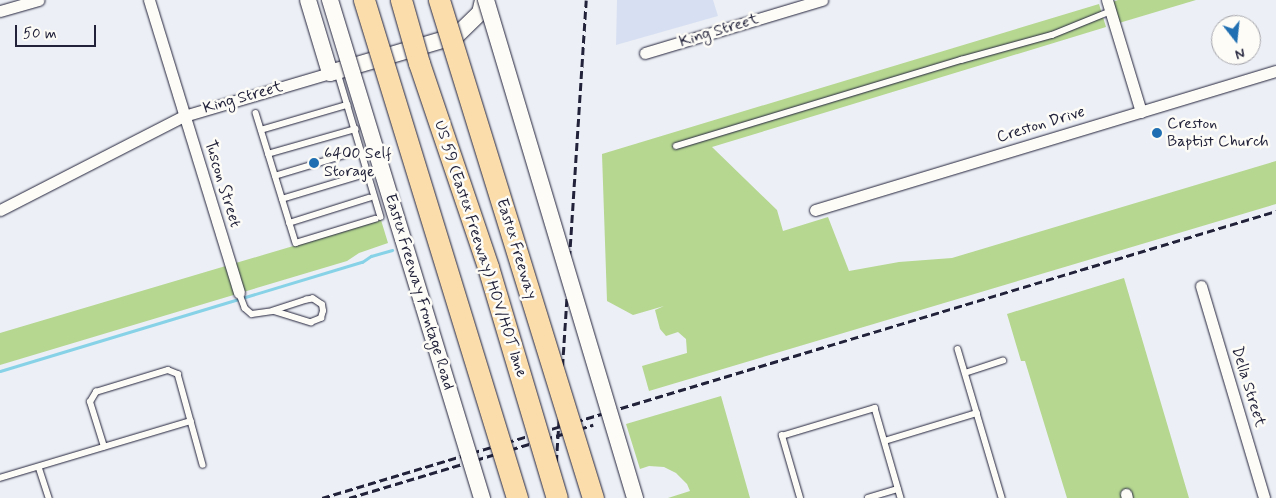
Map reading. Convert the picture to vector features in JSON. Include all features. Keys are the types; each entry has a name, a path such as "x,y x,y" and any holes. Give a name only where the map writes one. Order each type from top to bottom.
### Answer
{"highway":[{"path":"364,0 517,498"},
{"name":"US 59 (Eastex Freeway) HOV/HOT lane","path":"401,0 488,267 557,498"},
{"name":"Eastex Freeway","path":"439,0 593,498"}],"main road":[{"path":"308,0 334,72"},
{"name":"Eastex Freeway Frontage Road","path":"330,0 482,498"},
{"path":"485,0 635,498"},
{"name":"King Street","path":"334,72 456,36 480,13 485,0"}],"street":[{"path":"0,11 38,0"},
{"name":"Tuscon Street","path":"149,0 238,292"},
{"name":"King Street","path":"645,53 822,0"},
{"path":"1109,6 1141,112"},
{"name":"Creston Drive","path":"815,210 1276,71"},
{"name":"King Street","path":"0,210 184,116 334,72"},
{"name":"Della Street","path":"1201,286 1264,498"}],"lane":[{"path":"676,146 962,60 1052,35 1109,6"},
{"path":"256,113 296,243 378,218 347,105 334,72"},
{"path":"261,130 347,105"},
{"path":"268,154 354,129"},
{"path":"275,176 355,152"},
{"path":"282,199 362,175"},
{"path":"289,223 369,198"},
{"path":"238,292 245,308 252,314 274,311 307,300 313,300 322,306 323,312 321,318 311,322 274,311"},
{"path":"958,349 1002,498"},
{"path":"965,373 1003,361"},
{"path":"104,447 90,402 96,392 168,370 178,374 203,465"},
{"path":"800,498 782,436 875,408 901,498"},
{"path":"885,441 977,413"},
{"path":"0,478 191,421"},
{"path":"39,467 49,498"},
{"path":"868,498 898,489"}],"shaded area":[{"path":"617,0 713,0 718,16 616,45"}],"green space":[{"path":"1118,0 1196,0 1119,23 1112,2"},
{"path":"1099,4 1106,27 712,147 777,210 783,231 828,217 849,271 899,262 952,258 1276,161 1276,204 649,391 642,366 687,353 686,339 678,332 666,336 660,329 655,310 664,306 633,315 607,301 602,154"},
{"path":"381,220 388,243 359,253 347,261 0,365 0,333"},
{"path":"1124,278 1189,498 1067,498 1025,361 1021,361 1007,314"},
{"path":"721,396 750,498 668,498 690,491 687,484 676,473 664,467 649,466 640,469 626,424"}],"waterway":[{"path":"0,371 362,262 371,256 392,250"}],"railway":[{"path":"554,498 586,0"},
{"path":"322,498 1276,211"},
{"path":"349,498 593,425"}],"place":[{"name":"Creston Baptist Church","path":"1157,133"},
{"name":"6400 Self Storage","path":"314,163"}]}
